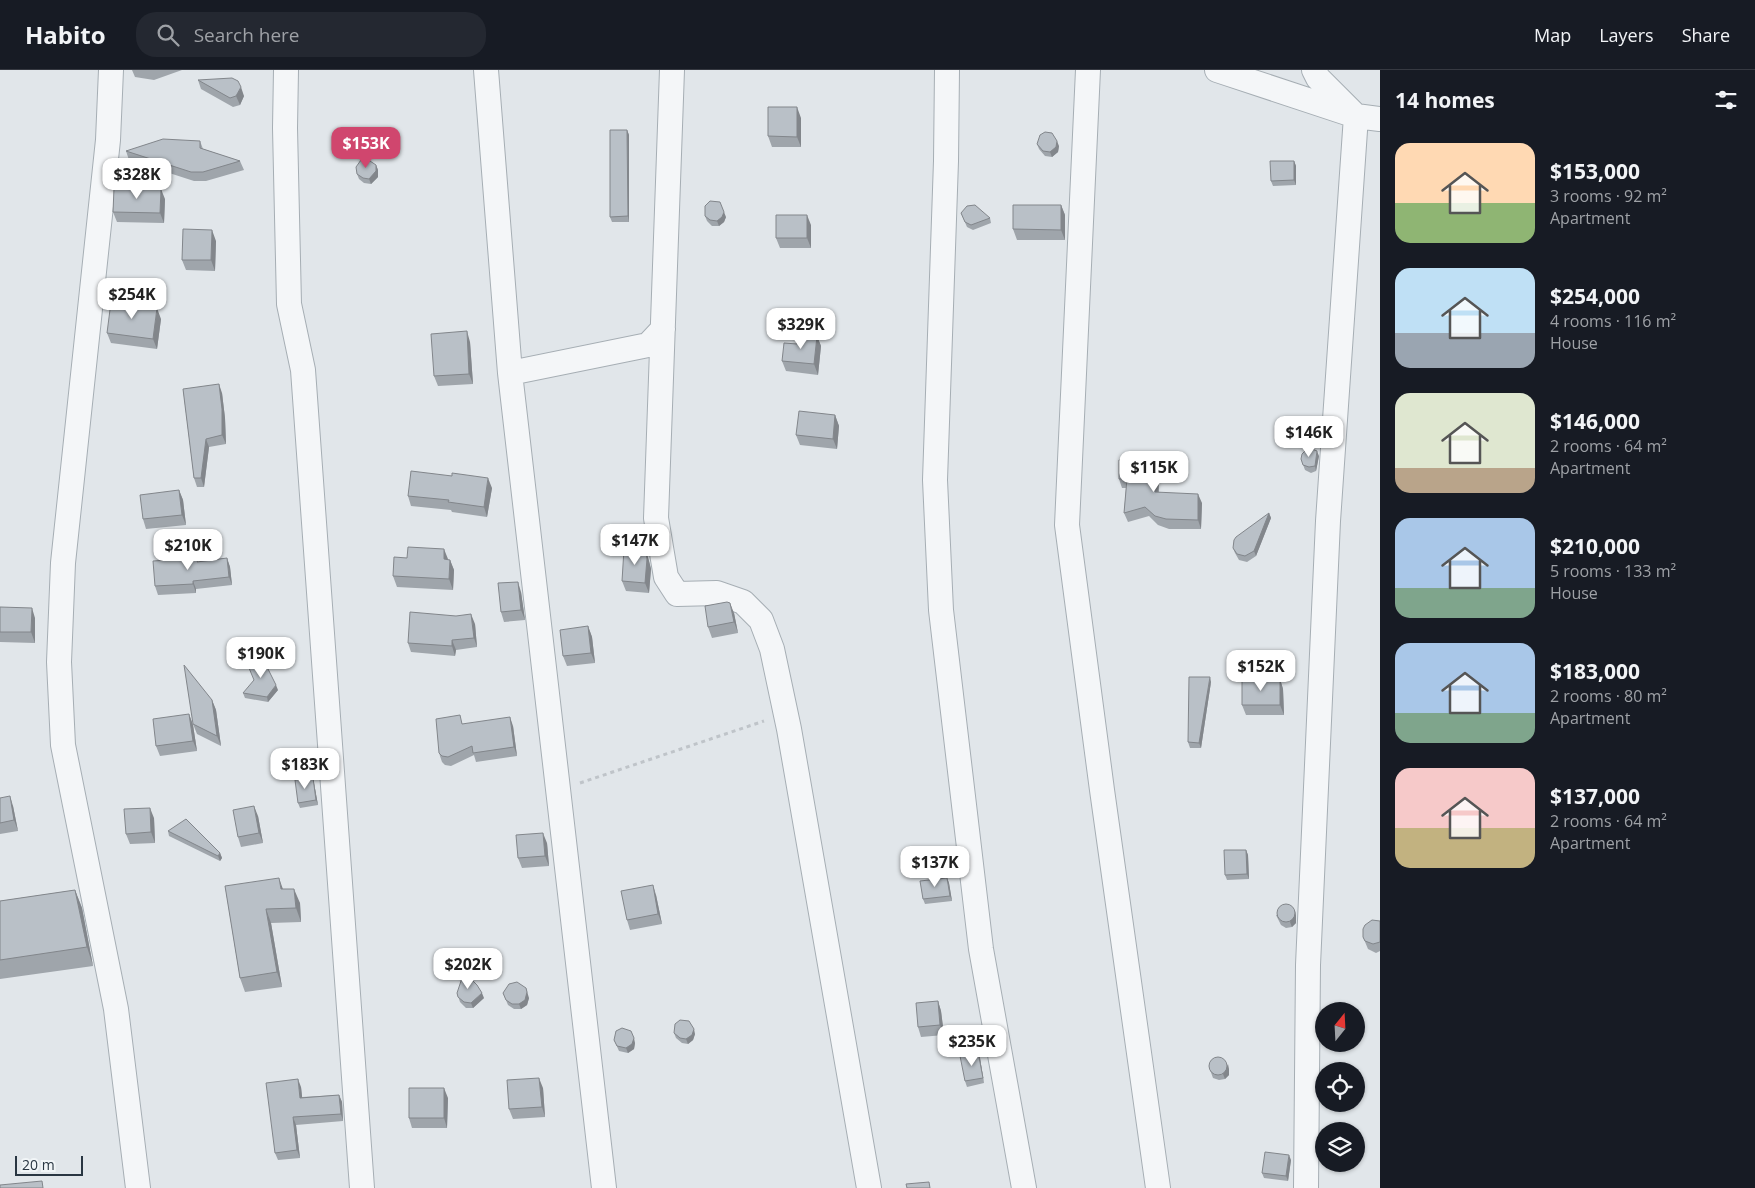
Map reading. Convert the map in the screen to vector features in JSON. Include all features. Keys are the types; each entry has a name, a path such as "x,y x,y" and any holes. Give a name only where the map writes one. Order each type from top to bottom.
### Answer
{"street":[{"path":"111,70 108,140 63,563 59,662 62,745 116,1009 138,1188"},
{"path":"286,70 285,128 289,304 304,370 362,1188"},
{"path":"486,70 510,373 604,1188"},
{"path":"672,70 656,518 666,577 677,594 717,593 743,602 761,620 772,649 786,714 869,1188"},
{"path":"946,70 946,161 935,480 941,610 981,950 1024,1188"},
{"path":"1088,70 1067,524 1100,780 1158,1188"},
{"path":"1217,70 1356,116 1380,120"},
{"path":"1306,1188 1308,965 1328,521 1356,116 1318,78 1314,70"},
{"path":"510,373 648,345 663,329"}],"path":[{"path":"558,790 786,714"}],"building":[{"path":"232,78 238,81 241,87 236,96 230,98 198,80"},
{"path":"768,107 797,107 797,137 768,136"},
{"path":"610,130 627,130 628,216 610,217"},
{"path":"1045,132 1052,133 1057,141 1056,147 1050,152 1043,151 1037,144 1040,135"},
{"path":"163,139 200,141 200,148 240,161 203,172 191,172 126,151"},
{"path":"367,159 376,165 376,171 369,179 357,174 356,167 361,160"},
{"path":"1270,161 1294,161 1294,180 1271,181"},
{"path":"114,188 161,189 160,213 113,212"},
{"path":"710,201 720,202 724,212 717,221 710,220 705,216 705,206"},
{"path":"975,205 990,218 971,225 965,222 961,213 967,206"},
{"path":"1013,205 1061,205 1061,230 1013,229"},
{"path":"776,215 807,215 807,238 776,238"},
{"path":"183,229 212,230 211,260 182,260"},
{"path":"111,302 157,308 153,339 107,333"},
{"path":"467,331 469,374 434,376 431,334"},
{"path":"798,334 817,336 814,364 782,361 784,343 797,344"},
{"path":"219,384 222,409 222,435 206,439 201,478 194,478 183,389"},
{"path":"799,411 835,415 833,439 796,435"},
{"path":"1312,449 1317,451 1315,466 1303,465 1302,454 1306,450"},
{"path":"1119,460 1156,461 1155,492 1198,494 1198,520 1166,519 1155,516 1145,507 1124,513 1127,479 1119,479"},
{"path":"411,471 452,476 452,473 488,478 484,507 448,502 449,500 408,496"},
{"path":"179,490 182,515 143,519 140,495"},
{"path":"1269,513 1254,551 1245,556 1237,554 1233,548 1236,537"},
{"path":"408,547 444,549 444,559 450,560 449,579 393,576 394,557 407,558"},
{"path":"624,549 646,551 645,583 622,581"},
{"path":"199,558 197,562 227,558 229,577 193,581 193,584 155,586 153,561"},
{"path":"518,582 521,610 501,612 498,583"},
{"path":"730,603 734,622 708,627 705,606"},
{"path":"0,607 32,608 31,632 0,632"},
{"path":"410,612 456,616 471,614 474,638 452,640 452,646 408,643"},
{"path":"588,626 591,653 563,656 560,630"},
{"path":"260,653 276,685 267,697 243,693 254,680 249,668"},
{"path":"184,665 212,700 217,736 193,724"},
{"path":"1189,677 1210,677 1199,743 1188,742"},
{"path":"1242,679 1280,679 1280,705 1242,705"},
{"path":"189,714 193,741 156,746 153,719"},
{"path":"460,715 462,724 510,717 514,747 473,753 472,746 448,757 442,756 439,753 436,719"},
{"path":"313,778 316,800 298,803 295,780"},
{"path":"10,796 14,820 0,823 0,798"},
{"path":"254,806 259,833 238,837 233,810"},
{"path":"150,808 151,832 126,834 124,809"},
{"path":"186,819 220,853 218,856 168,831"},
{"path":"543,833 545,856 518,858 516,835"},
{"path":"1224,850 1246,850 1247,874 1225,875"},
{"path":"279,878 281,889 294,889 296,908 266,909 277,972 240,978 225,886"},
{"path":"947,878 950,896 923,899 920,881"},
{"path":"653,885 658,914 627,920 621,891"},
{"path":"75,890 87,947 0,960 0,901"},
{"path":"1286,904 1292,907 1295,913 1292,919 1286,922 1280,919 1277,913 1280,907"},
{"path":"1372,920 1380,921 1380,942 1373,944 1365,941 1363,937 1365,925"},
{"path":"464,972 482,993 471,1003 464,1002 458,997 457,993"},
{"path":"517,982 526,988 527,992 525,1000 519,1004 512,1004 506,1000 503,993 509,984"},
{"path":"938,1001 940,1025 918,1027 916,1003"},
{"path":"680,1020 689,1021 694,1029 692,1035 686,1039 680,1038 674,1033 675,1024"},
{"path":"622,1028 631,1031 634,1038 632,1044 626,1048 617,1046 614,1040 616,1031"},
{"path":"978,1052 983,1078 965,1081 960,1056"},
{"path":"1218,1057 1224,1060 1227,1066 1224,1072 1218,1075 1212,1072 1209,1066 1212,1060"},
{"path":"539,1078 542,1107 509,1109 507,1080"},
{"path":"298,1079 300,1098 339,1095 341,1114 293,1117 297,1150 275,1153 266,1083"},
{"path":"409,1088 444,1088 444,1118 409,1118"},
{"path":"1265,1152 1289,1155 1286,1176 1262,1173"},
{"path":"42,1181 43,1188 0,1188 0,1185"},
{"path":"929,1182 930,1188 907,1188 906,1184"}]}
